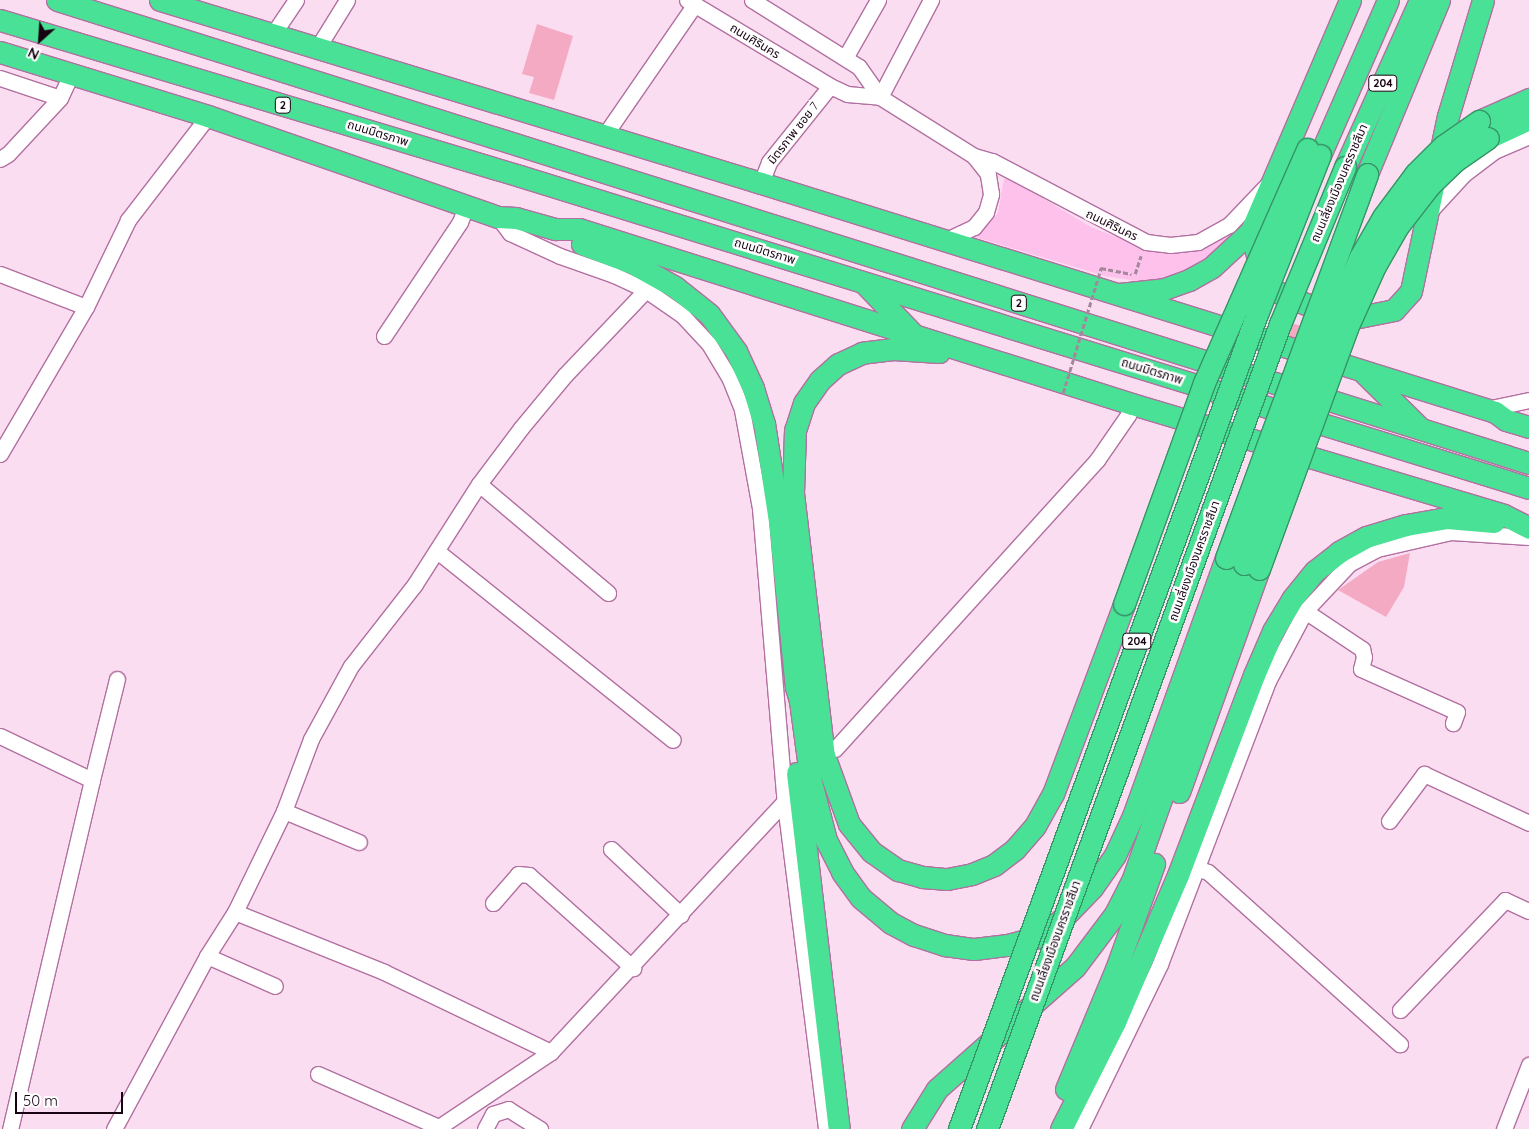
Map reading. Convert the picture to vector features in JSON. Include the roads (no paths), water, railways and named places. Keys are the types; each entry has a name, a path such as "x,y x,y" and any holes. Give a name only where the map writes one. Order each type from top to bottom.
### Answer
{"highway":[{"name":"ถนนมิตรภาพ","path":"57,0 74,3 1529,463"},
{"path":"162,0 761,183 1114,295 1490,411 1506,420 1529,427"},
{"path":"1114,295 1136,283 1164,288 1189,280 1212,267 1251,231 1270,182 1350,0"},
{"name":"ถนนเลี่ยงเมืองนครราชสีมา","path":"959,1129 1256,314 1313,152 1388,0"},
{"name":"ถนนเลี่ยงเมืองนครราชสีมา","path":"987,1129 1280,324 1345,167 1420,0"},
{"path":"1049,1129 1116,969 1367,174 1439,0"},
{"path":"1251,231 1262,276 1275,290 1318,310 1354,318 1394,310 1411,292 1448,116 1483,0"},
{"name":"ถนนมิตรภาพ","path":"0,20 863,281 1529,488"},
{"path":"0,52 208,116 498,218 516,218 555,229 573,240 634,264 676,286 709,314 736,351 753,388 770,459 796,687 800,701 811,782 826,840 842,872 861,898 892,923 914,935 945,945 974,949 1015,943 1037,936 1060,921 1092,888 1115,854 1133,816 1243,563"},
{"path":"1483,130 1529,99"},
{"path":"912,1129 937,1089 963,1062 1075,966 1115,914 1132,880 1243,563 1331,324 1360,257 1383,217 1415,174 1443,146 1483,130 1529,119"},
{"path":"962,350 893,349 854,357 838,364 820,380 804,403 795,430 792,493 824,755 849,824 872,852 898,870 923,877 948,879 972,874 994,865 1015,849 1035,826 1053,794 1204,383 1313,152"},
{"path":"555,229 579,229 1132,404 1504,515 1525,529"},
{"path":"863,281 915,336"},
{"path":"1362,371 1422,430"},
{"path":"1490,411 1529,414"},
{"path":"1061,1129 1115,1022 1178,875 1254,675 1273,630 1292,599 1316,571 1366,537 1406,524 1447,518 1525,529"},
{"path":"796,687 790,702 839,1129"}],"street":[{"path":"273,34 296,0"},
{"path":"318,47 347,0"},
{"name":"ถนนศิรินคร","path":"752,0 860,67 880,97 974,156 992,161 1146,242 1170,245 1198,242 1229,225 1270,182"},
{"path":"845,58 878,0"},
{"path":"880,97 930,0"},
{"path":"604,136 691,2"},
{"name":"ถนนศิรินคร","path":"691,2 830,86 847,94 880,97"},
{"path":"0,159 8,154 60,98 71,74"},
{"path":"0,78 60,98"},
{"name":"มิตรภาพ ซอย 7","path":"761,183 769,162 830,86"},
{"path":"0,454 86,307 128,220 208,116"},
{"path":"1427,215 1464,174 1494,151 1529,136"},
{"name":"ถนนศิรินคร","path":"944,241 974,227 986,212 991,194 988,174 974,156"},
{"path":"384,336 460,222 466,206"},
{"path":"498,218 510,233 646,290 682,315 709,344 729,377 742,410 760,508 787,801 826,1129"},
{"path":"0,274 86,307"},
{"path":"114,1129 207,956 235,912 284,811 311,739 351,666 437,551 479,484 565,375 646,290"},
{"path":"1490,411 1529,400"},
{"path":"837,749 1096,460 1128,415 1132,404"},
{"path":"479,484 608,593"},
{"path":"1080,1129 1130,1031 1199,869 1268,681 1305,611 1349,564 1377,550 1451,532 1525,529"},
{"path":"437,551 673,740"},
{"path":"1305,611 1362,649 1364,657 1361,670 1457,712 1453,723"},
{"path":"10,1129 117,679"},
{"path":"0,736 92,780"},
{"path":"1389,822 1424,774 1529,823"},
{"path":"318,1074 437,1128 551,1052 787,801"},
{"path":"284,811 359,842"},
{"path":"611,849 681,915"},
{"path":"1199,869 1208,872 1400,1044"},
{"path":"493,903 518,874 529,875 632,968"},
{"path":"1400,1010 1505,900 1529,911"},
{"path":"235,912 384,972 551,1052"},
{"path":"207,956 275,986"},
{"path":"1504,1129 1529,1065"},
{"path":"485,1129 493,1114 508,1109 540,1129"}]}
